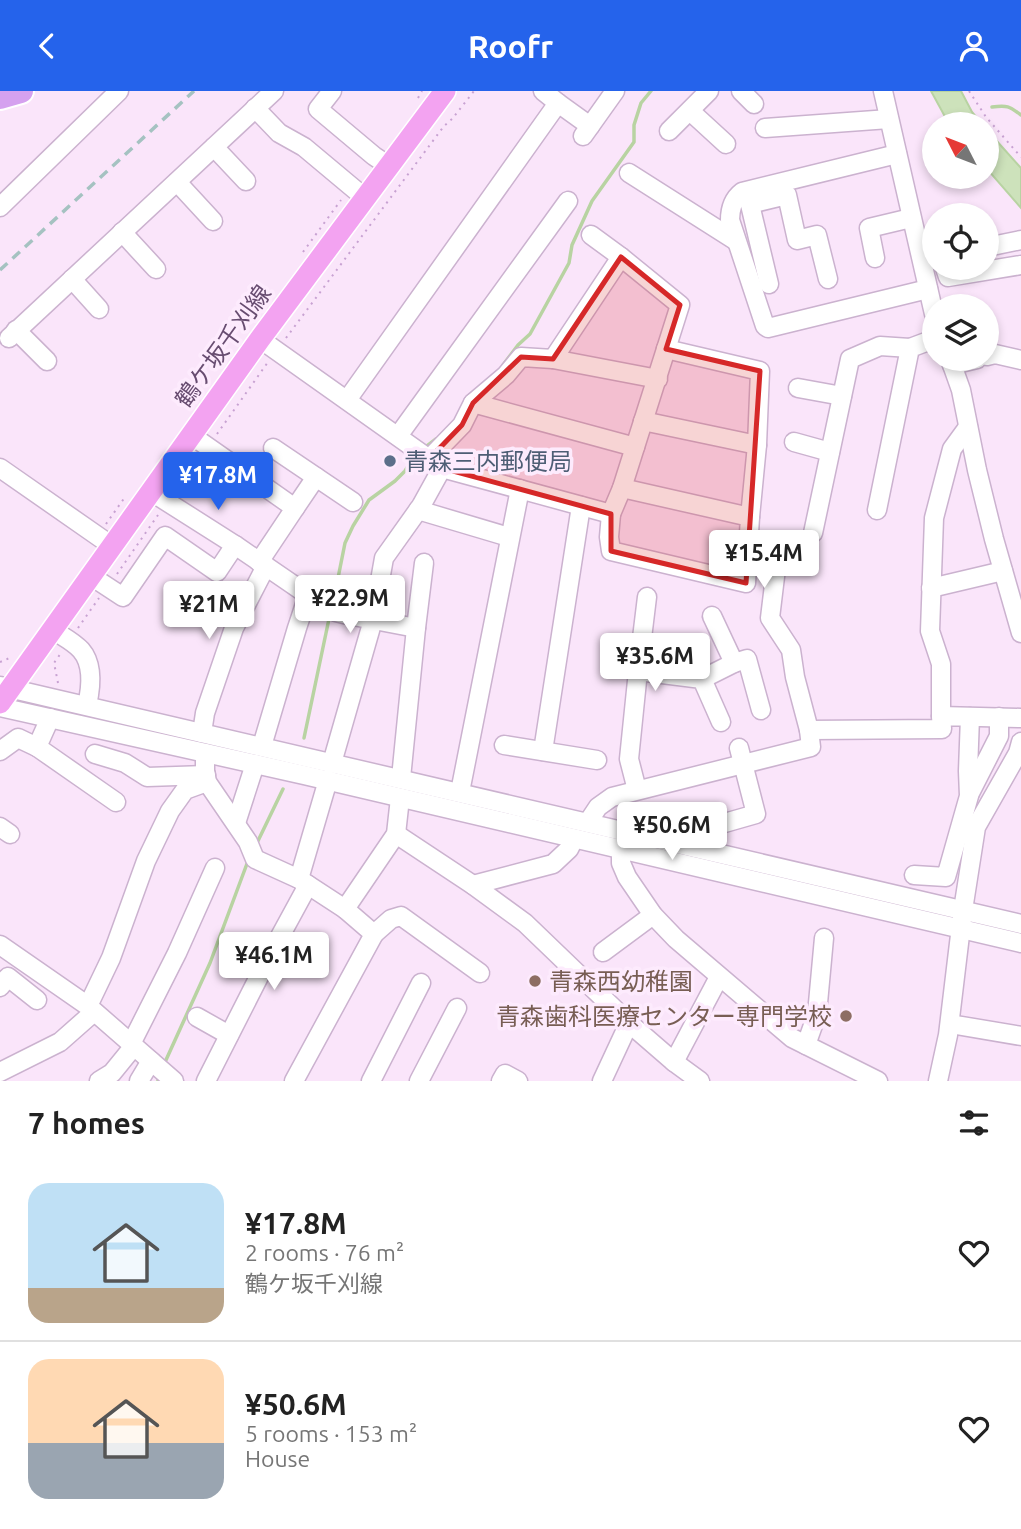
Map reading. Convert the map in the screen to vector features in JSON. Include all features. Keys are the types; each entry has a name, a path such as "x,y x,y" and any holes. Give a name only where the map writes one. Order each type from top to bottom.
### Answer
{"highway":[{"path":"0,97 21,91"}],"main road":[{"name":"鶴ケ坂千刈線","path":"3,696 61,636 99,581 112,546 166,501 199,441 269,345 365,198 445,91"}],"street":[{"path":"0,207 119,91"},
{"path":"47,361 13,334 274,91"},
{"path":"331,91 318,109 389,166"},
{"path":"347,400 551,95 587,131 615,91"},
{"path":"669,131 709,91"},
{"path":"883,91 911,218 922,245"},
{"path":"255,109 279,133 304,147 365,198"},
{"path":"690,111 726,145"},
{"path":"765,128 889,119"},
{"path":"214,147 246,181"},
{"path":"748,197 897,154"},
{"path":"629,173 736,241"},
{"path":"177,182 213,221"},
{"path":"769,284 748,197 742,192 730,211 730,220 765,326 768,328 928,289"},
{"path":"748,197 787,195 797,240 817,235 828,279"},
{"path":"398,436 568,201"},
{"path":"876,258 869,228 911,218"},
{"path":"122,232 156,269"},
{"path":"591,235 680,305 666,349 657,379 622,488 611,514 611,551 746,583 760,371 666,349"},
{"path":"999,245 1021,240"},
{"path":"552,359 621,257"},
{"path":"999,269 1021,265"},
{"path":"72,279 99,309"},
{"path":"928,280 929,294"},
{"path":"813,533 850,359 880,346 910,348 922,344"},
{"path":"269,345 427,458 520,489 611,514"},
{"path":"877,510 910,348"},
{"path":"999,355 1021,360"},
{"path":"206,1081 304,882 330,772 373,620 384,558 418,510 427,458 462,425 473,403 506,375 521,357 552,359 657,379"},
{"path":"954,371 961,390 977,470 1021,632"},
{"path":"798,389 842,397"},
{"path":"473,403 635,447"},
{"path":"643,421 757,445"},
{"path":"809,730 942,729 941,664 930,631 934,518 952,449 968,427"},
{"path":"199,441 295,508"},
{"path":"794,442 830,452"},
{"path":"273,448 354,502"},
{"path":"0,468 112,546"},
{"path":"202,733 205,713 234,628 263,564 316,477"},
{"path":"622,488 750,517"},
{"path":"460,792 520,489"},
{"path":"99,581 123,597 165,536 166,501"},
{"path":"166,501 332,610 416,628"},
{"path":"543,751 581,506"},
{"path":"418,510 509,537"},
{"path":"165,536 217,572 235,545"},
{"path":"587,822 607,799 741,756 811,747 791,650 770,618 778,552"},
{"path":"401,778 424,563"},
{"path":"931,589 1003,571"},
{"path":"262,746 308,595"},
{"path":"637,790 629,759 647,597"},
{"path":"712,616 734,663"},
{"path":"61,636 81,650 89,664 90,693 87,705"},
{"path":"638,671 702,680 747,659 761,710"},
{"path":"702,680 721,722"},
{"path":"3,696 87,705 262,746 400,797 621,850 962,919 1021,924"},
{"path":"3,696 50,718 205,753 256,764 401,778 696,848 962,919 1021,943"},
{"path":"941,716 1021,718"},
{"path":"969,796 970,717"},
{"path":"914,875 947,877 969,796 999,736 999,717"},
{"path":"37,747 50,718"},
{"path":"0,751 18,738 37,747 116,802"},
{"path":"504,745 597,760"},
{"path":"938,1081 950,1024 976,827 1021,745"},
{"path":"205,753 207,778 248,842 252,853 345,909 374,934"},
{"path":"94,754 124,763 148,777 207,778"},
{"path":"696,848 700,836 707,828 755,814 741,756"},
{"path":"236,823 256,764"},
{"path":"0,1072 60,1042 91,1009 146,861 170,811 185,790 207,778"},
{"path":"345,909 396,834 400,797"},
{"path":"396,834 525,923 629,1023 700,1081"},
{"path":"473,885 553,864 569,849 574,839"},
{"path":"621,850 621,863 625,873 653,915 676,939 792,1038 865,1079"},
{"path":"99,1081 112,1073 133,1045 215,868"},
{"path":"603,952 653,915"},
{"path":"294,1081 374,934 391,919 401,916 480,973"},
{"path":"806,1045 817,1014 824,938"},
{"path":"0,945 91,1009 174,1081"},
{"path":"20,987 33,969"},
{"path":"0,987 8,977 37,1000"},
{"path":"674,1062 719,977"},
{"path":"371,1081 421,983"},
{"path":"419,1081 457,1008"},
{"path":"197,1017 229,1035"},
{"path":"601,1081 629,1023"},
{"path":"950,1024 1021,1036"},
{"path":"139,1081 151,1061"},
{"path":"501,1081 505,1074 518,1081"}],"path":[{"path":"59,685 54,663 61,636 99,581 166,501 199,441 269,345 474,91"},
{"path":"969,91 986,117 1020,155"}],"highlighted area":[{"path":"621,257 680,305 666,349 760,371 746,583 611,551 611,514 442,468 429,459 462,425 473,403 521,357 553,359"}],"shaded area":[{"path":"931,91 961,91 972,112 942,112"},
{"path":"999,143 1021,168 1021,208 999,183"}],"waterway":[{"path":"503,365 530,334 569,263 572,245 592,201 634,142 634,125 641,103 651,91"},
{"path":"992,107 1008,107 1021,115"},
{"path":"423,449 436,439"},
{"path":"333,603 345,543 353,526 369,500 395,481 414,456"},
{"path":"304,738 330,614"},
{"path":"256,845 283,789"},
{"path":"166,1060 210,963 248,861"}],"railway":[{"path":"0,270 194,91"}],"place":[{"name":"青森三内郵便局","path":"390,461"},
{"name":"青森西幼稚園","path":"535,981"},
{"name":"青森歯科医療センター専門学校","path":"846,1016"}]}
